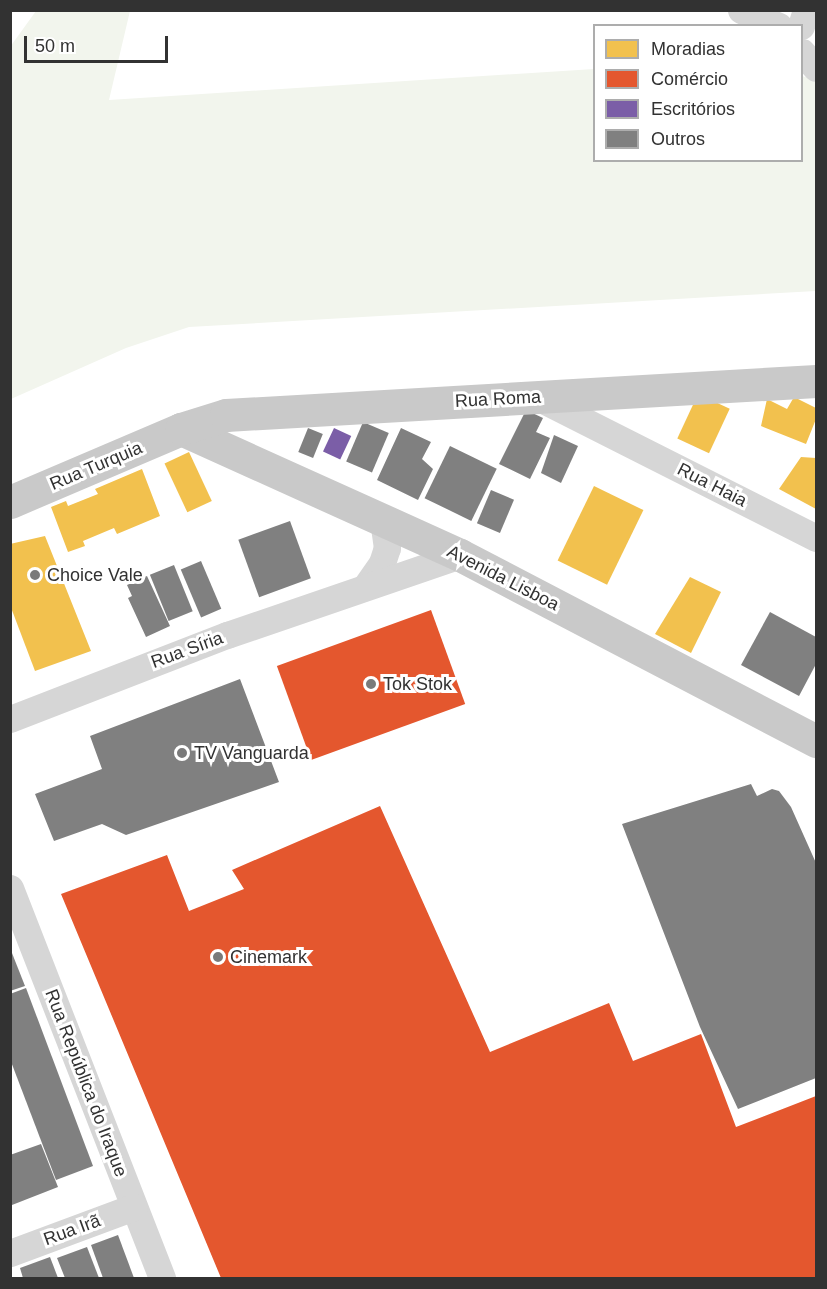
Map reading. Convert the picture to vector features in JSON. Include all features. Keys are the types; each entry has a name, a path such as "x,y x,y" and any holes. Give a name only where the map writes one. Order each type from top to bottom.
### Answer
{"main road":[{"name":"Rua Roma","path":"182,429 226,415 816,381"},
{"name":"Rua Turquia","path":"10,502 182,429"},
{"name":"Avenida Lisboa","path":"182,429 460,555 816,741"}],"street":[{"path":"741,10 774,24"},
{"path":"803,54 816,69"},
{"path":"606,392 598,407 599,420 607,432"},
{"name":"Rua Haia","path":"537,397 816,538"},
{"path":"366,586 382,563 387,548 383,520"},
{"name":"Rua Síria","path":"10,719 366,586 460,555"},
{"name":"Rua República do Iraque","path":"10,888 162,1278"},
{"name":"Rua Irã","path":"10,1253 135,1207"}],"shaded area":[{"path":"36,11 130,11 109,100 593,69 593,162 803,162 803,76 812,79 816,81 816,291 189,327 126,348 11,399 10,47"}],"building: Moradias":[{"path":"698,394 730,409 709,453 677,438"},
{"path":"794,397 816,408 816,419 806,444 761,426 767,399 787,409"},
{"path":"189,452 212,501 187,512 165,463"},
{"path":"801,457 816,458 816,509 779,489"},
{"path":"142,469 160,516 117,534 114,528 83,541 85,546 68,552 51,507 66,501 68,506 98,494 95,489"},
{"path":"594,486 643,510 607,585 558,561"},
{"name":"Choice Vale","path":"45,536 91,651 35,671 10,605 10,544"},
{"path":"690,577 721,592 691,653 655,634"}],"building: Comércio":[{"name":"Tok Stok","path":"431,610 465,704 311,760 277,666"},
{"path":"380,806 490,1052 609,1003 633,1061 701,1034 736,1127 816,1096 816,1278 221,1278 61,894 167,855 189,911 244,889 232,870"}],"building: Escritórios":[{"path":"334,428 351,436 340,460 323,452"}],"building: Outros":[{"path":"526,410 543,418 536,432 550,438 530,479 499,464"},
{"path":"363,422 389,433 372,473 346,462"},
{"path":"308,428 323,434 313,458 298,452"},
{"path":"401,428 431,442 422,459 433,469 418,500 377,480"},
{"path":"554,435 578,446 561,483 541,473"},
{"path":"450,446 497,469 471,521 425,498"},
{"path":"491,490 514,500 500,533 477,523"},
{"path":"290,521 311,578 259,597 238,540"},
{"path":"201,561 221,609 201,617 181,570"},
{"path":"174,565 193,611 169,621 150,575"},
{"path":"147,576 170,626 146,637 128,598 132,596 127,585"},
{"path":"770,612 816,637 816,664 799,696 741,665"},
{"name":"TV Vanguarda","path":"240,679 279,782 126,835 102,824 54,841 35,794 102,769 90,736"},
{"path":"751,784 757,796 772,789 779,791 791,807 816,863 816,1078 738,1109 700,1027 622,824"},
{"path":"10,948 25,986 10,991"},
{"path":"26,988 93,1166 56,1180 10,1059 10,994"},
{"path":"41,1144 58,1187 12,1205 10,1155"},
{"path":"118,1235 134,1278 103,1278 91,1245"},
{"path":"87,1247 99,1278 65,1278 57,1258"},
{"path":"50,1257 58,1278 23,1278 20,1268"}],"place":[{"name":"Choice Vale","path":"35,575"},
{"name":"Tok Stok","path":"371,684"},
{"name":"TV Vanguarda","path":"182,753"},
{"name":"Cinemark","path":"218,957"}]}
